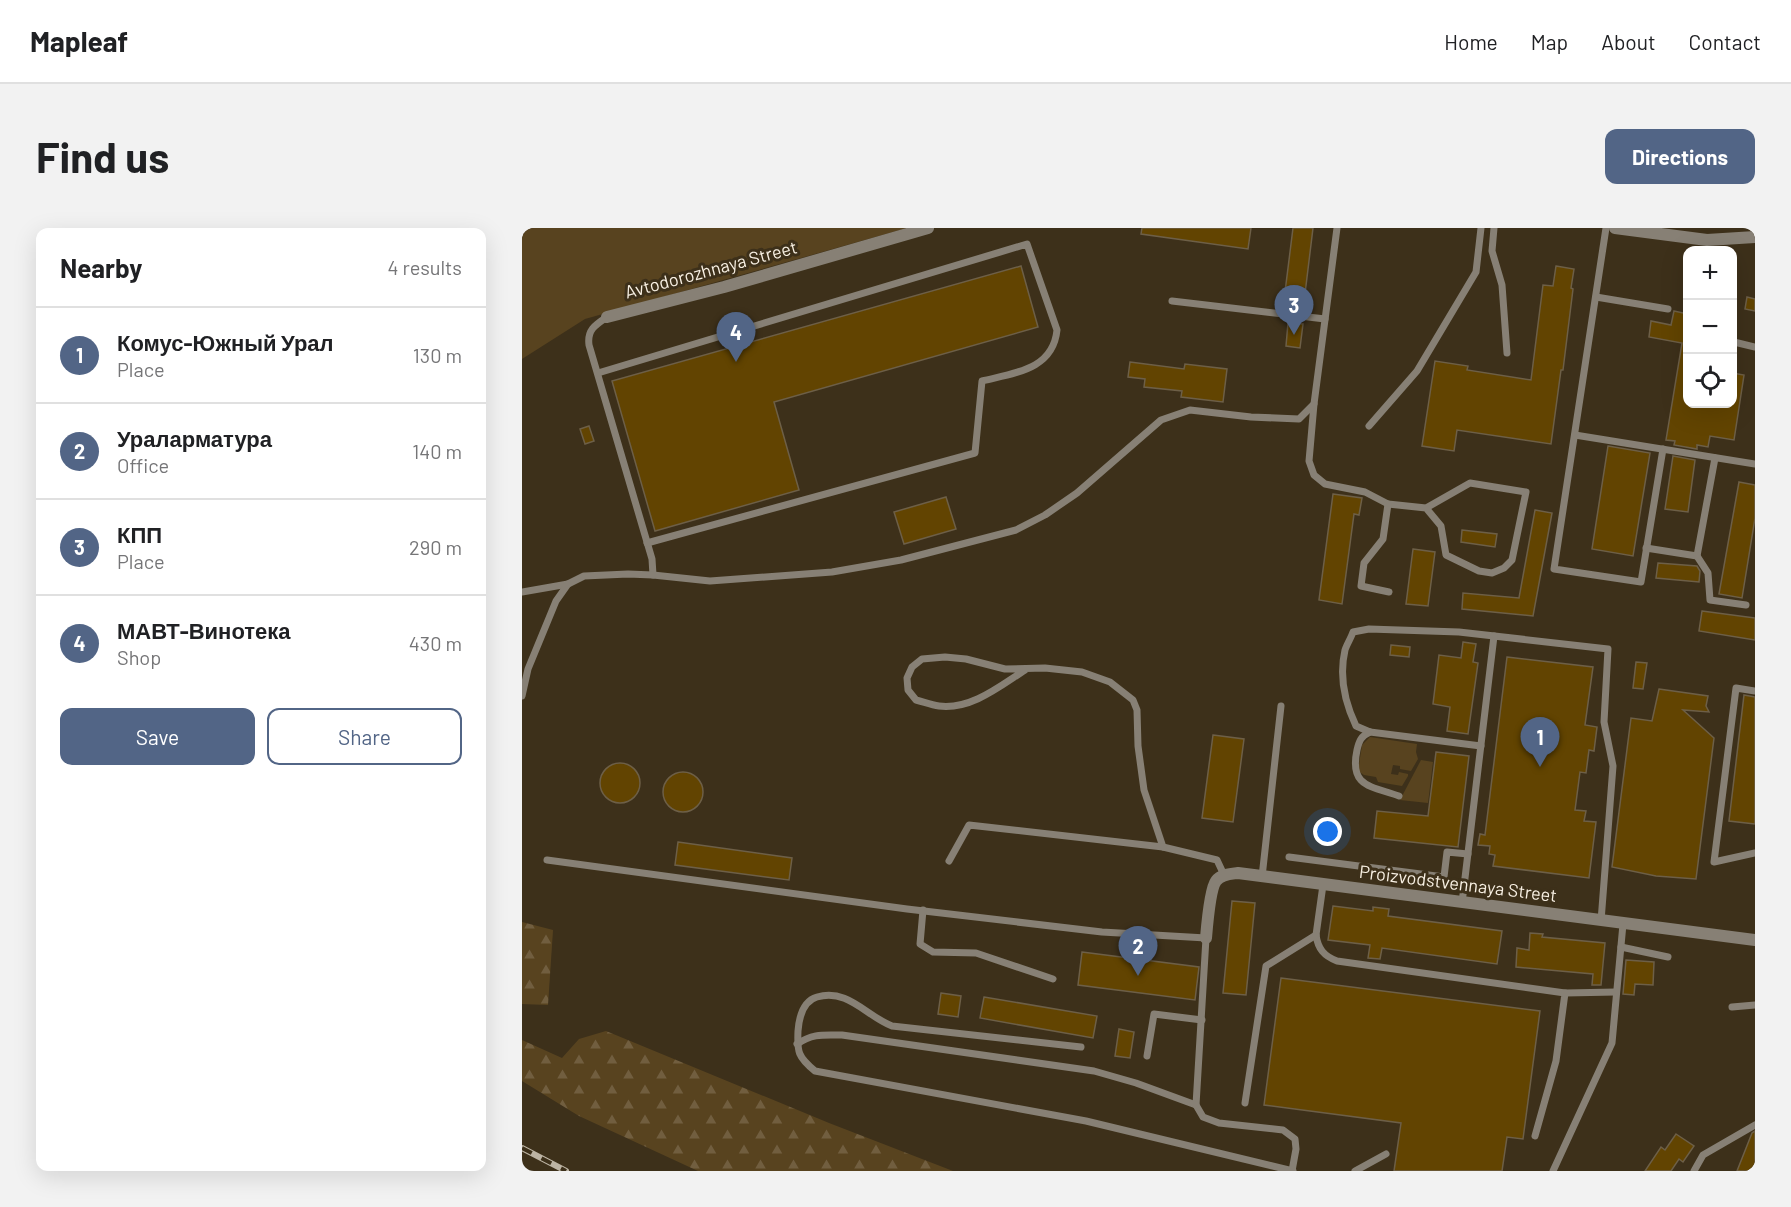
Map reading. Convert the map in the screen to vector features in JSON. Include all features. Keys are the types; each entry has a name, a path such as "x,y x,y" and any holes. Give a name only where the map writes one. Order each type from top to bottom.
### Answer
{"street":[{"name":"Avtodorozhnaya Street","path":"607,317 724,287 928,228"},
{"path":"1615,228 1707,240 1755,237"},
{"name":"Proizvodstvennaya Street","path":"1224,875 1238,873 1755,940"},
{"path":"1206,938 1213,890 1216,880 1224,875"}],"lane":[{"path":"1337,228 1314,404 1309,460 1314,475 1325,484 1365,492 1388,504 1426,508 1470,483 1526,492 1512,560 1504,568 1492,573 1479,571 1446,555 1441,526 1426,508"},
{"path":"1369,426 1417,371 1476,272 1481,228"},
{"path":"1494,228 1492,251 1502,285 1507,353"},
{"path":"1606,228 1554,569 1641,582 1663,449"},
{"path":"598,373 1027,244 1057,330 1056,342 1047,356 1034,366 982,381 975,453 646,543"},
{"path":"1596,297 1668,309"},
{"path":"1172,301 1325,319"},
{"path":"607,317 592,327 588,337 652,559 653,575"},
{"path":"1737,343 1755,347"},
{"path":"522,592 568,584 584,576 653,575 710,581 832,572 901,560 1016,530 1045,515 1077,493 1161,420 1190,410 1251,417 1299,419 1314,404"},
{"path":"1575,435 1755,464"},
{"path":"1714,458 1697,556 1708,573 1710,600 1746,605"},
{"path":"1388,504 1383,539 1364,563 1361,586 1389,592"},
{"path":"1646,548 1697,556"},
{"path":"522,696 528,669 556,601 568,584"},
{"path":"1481,746 1370,732 1356,726 1342,686 1345,650 1353,632 1369,629 1459,632 1608,649 1604,722 1613,766 1601,921"},
{"path":"1462,903 1494,636"},
{"path":"1025,670 981,698 958,705 941,706 916,700 908,690 907,678 912,667 922,659 945,657 966,659 1005,669 1046,668 1082,672 1110,682 1133,700 1137,710 1138,746 1144,790 1163,848"},
{"path":"1755,691 1736,688 1714,862 1755,853"},
{"path":"1262,877 1281,706"},
{"path":"1370,732 1363,735 1358,742 1354,764 1355,773 1368,785 1399,796"},
{"path":"949,861 969,825 1163,848 1217,860 1224,875"},
{"path":"1288,857 1444,878 1447,852 1468,854"},
{"path":"547,860 1102,932 1206,938 1196,1105 1203,1117 1219,1123 1283,1130 1295,1139 1296,1149 1292,1171 1086,1121 815,1071 802,1060 797,1044 798,1028 805,1006 813,998 839,995 854,1002 880,1022 892,1026 1081,1047"},
{"path":"1323,885 1316,935 1317,943 1327,957 1337,961 1565,993 1616,992"},
{"path":"923,910 920,944 933,952 976,953 1053,979"},
{"path":"1553,1171 1612,1043 1623,924"},
{"path":"1245,1103 1266,966 1316,935"},
{"path":"1621,947 1668,957"},
{"path":"1535,1136 1556,1061 1565,993"},
{"path":"1732,1007 1755,1005"},
{"path":"1147,1056 1154,1014 1202,1020"},
{"path":"797,1044 806,1038 819,1035 843,1035 1094,1071 1136,1083 1196,1105"},
{"path":"1694,1171 1703,1155 1755,1125"},
{"path":"1355,1171 1386,1154"}],"green space":[{"path":"522,228 907,228 585,319 522,359"},
{"path":"1370,737 1417,744 1418,759 1411,771 1393,765 1391,774 1398,775 1399,772 1408,774 1402,786 1378,782 1376,777 1364,775 1358,771 1362,745"},
{"path":"1421,760 1433,762 1428,803 1400,800"},
{"path":"522,922 553,930 548,1005 522,1004"},
{"path":"606,1031 829,1123 953,1171 698,1171 579,1116 522,1081 522,1040 562,1058 579,1039"}],"building":[{"path":"1142,228 1251,228 1248,249 1141,234"},
{"path":"1293,228 1313,228 1304,302 1284,300"},
{"path":"1021,266 1038,327 774,402 799,490 655,531 612,381"},
{"path":"1556,266 1574,269 1563,370 1561,370 1551,444 1457,430 1454,451 1422,446 1435,361 1468,366 1467,370 1531,380 1543,285 1553,286"},
{"path":"1747,297 1755,299 1755,311 1745,309"},
{"path":"1674,311 1683,313 1683,408 1737,408 1737,374 1744,375 1734,440 1710,436 1708,447 1697,445 1697,449 1674,445 1675,441 1666,440 1682,343 1649,337 1651,321 1671,325"},
{"path":"1288,323 1303,324 1300,348 1286,346"},
{"path":"1130,362 1184,369 1185,364 1227,369 1223,402 1181,397 1182,391 1144,387 1145,379 1128,377"},
{"path":"589,426 594,441 585,444 580,429"},
{"path":"1608,446 1650,453 1633,556 1592,549"},
{"path":"1673,456 1695,460 1688,512 1665,509"},
{"path":"1739,482 1755,485 1755,518 1742,598 1719,594"},
{"path":"1333,494 1362,498 1359,515 1354,514 1342,604 1319,600"},
{"path":"946,497 956,529 904,544 894,512"},
{"path":"1535,510 1552,513 1533,616 1462,609 1463,593 1519,598"},
{"path":"1462,530 1497,534 1495,547 1461,542"},
{"path":"1413,549 1435,552 1428,606 1406,604"},
{"path":"1658,563 1697,566 1700,571 1699,582 1656,578"},
{"path":"1702,611 1755,618 1755,640 1699,631"},
{"path":"1463,642 1476,644 1473,662 1478,663 1468,734 1447,731 1450,707 1433,704 1439,655 1461,658"},
{"path":"1391,645 1410,647 1409,657 1390,655"},
{"path":"1507,657 1593,667 1585,725 1597,727 1594,751 1589,750 1586,773 1580,772 1575,810 1586,811 1584,821 1596,822 1589,878 1493,866 1495,855 1489,854 1490,846 1478,845 1480,834 1485,835"},
{"path":"1636,662 1647,663 1643,689 1633,688"},
{"path":"1659,689 1708,696 1706,706 1709,712 1683,710 1714,738 1696,879 1656,876 1612,867 1631,718 1652,721"},
{"path":"1744,695 1755,697 1755,824 1729,821"},
{"path":"1213,735 1244,739 1233,822 1202,818"},
{"path":"1436,752 1469,756 1458,847 1374,838 1377,811 1428,816"},
{"path":"620,763 634,769 640,783 634,797 620,803 606,797 600,783 606,769"},
{"path":"683,772 697,778 703,792 697,806 683,812 669,806 663,792 669,778"},
{"path":"678,842 792,858 789,880 675,865"},
{"path":"1232,901 1255,903 1246,995 1223,993"},
{"path":"1333,906 1373,911 1373,907 1389,909 1388,916 1502,931 1497,964 1382,948 1380,959 1368,958 1370,945 1328,940"},
{"path":"1530,933 1543,934 1542,937 1605,943 1601,985 1592,985 1593,974 1516,967 1517,948 1529,950"},
{"path":"1082,952 1199,967 1195,1000 1078,985"},
{"path":"1626,960 1654,962 1653,985 1635,984 1634,995 1623,994"},
{"path":"1281,978 1540,1011 1523,1139 1507,1137 1502,1171 1394,1171 1401,1123 1264,1105"},
{"path":"941,993 961,996 958,1017 938,1014"},
{"path":"984,997 1097,1016 1093,1038 980,1018"},
{"path":"1119,1029 1134,1032 1130,1058 1115,1056"},
{"path":"1755,1131 1755,1171 1737,1171 1752,1133"},
{"path":"1676,1134 1694,1146 1683,1162 1679,1159 1671,1171 1645,1171 1661,1147 1665,1150"}],"railway":[{"path":"522,1148 566,1171"}],"place":[{"name":"КПП","path":"1294,335"},
{"name":"МАВТ-Винотека","path":"736,362"},
{"name":"Комус-Южный Урал","path":"1540,767"},
{"name":"Ураларматура","path":"1138,976"}]}
